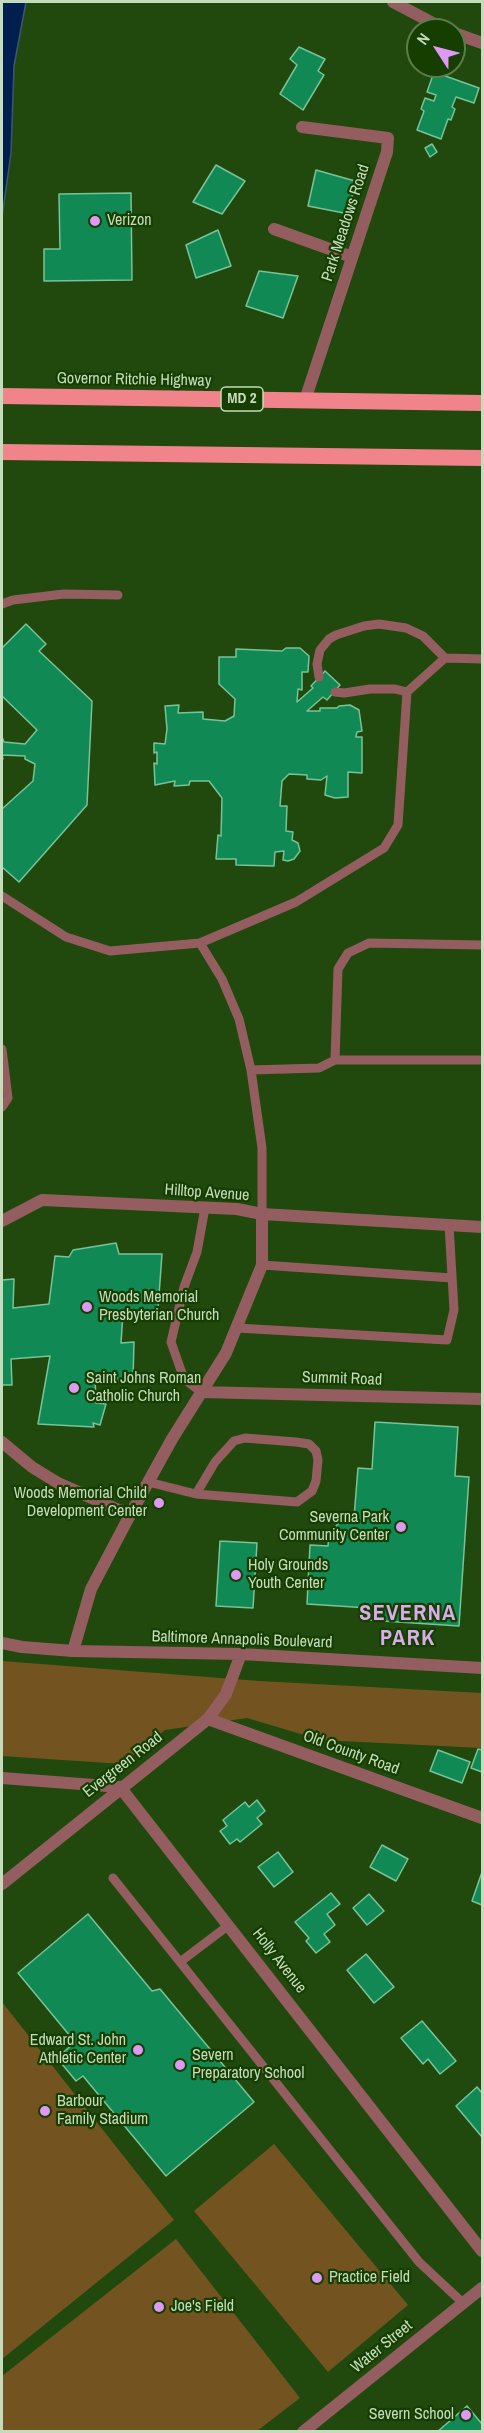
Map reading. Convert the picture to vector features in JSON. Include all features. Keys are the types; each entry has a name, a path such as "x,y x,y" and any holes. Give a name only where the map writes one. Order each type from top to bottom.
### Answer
{"highway":[{"name":"Governor Ritchie Highway","path":"2,396 483,403"},
{"path":"2,452 483,458"}],"street":[{"path":"393,2 423,18"},
{"path":"466,38 483,44"},
{"name":"Park Meadows Road","path":"302,127 388,138 387,152 305,400"},
{"path":"274,229 352,257"},
{"name":"Hilltop Avenue","path":"2,1221 42,1200 237,1209 262,1214 262,1265 237,1328 226,1353 148,1482 91,1589 73,1651"},
{"path":"262,1214 483,1227"},
{"name":"Summit Road","path":"201,1392 483,1399"},
{"path":"2,1442 32,1467 58,1483 130,1515"},
{"name":"Baltimore Annapolis Boulevard","path":"2,1643 73,1651 241,1654 483,1668"},
{"name":"Evergreen Road","path":"2,1884 120,1787 208,1719 226,1694 241,1654"},
{"name":"Old County Road","path":"208,1719 483,1818"},
{"path":"2,1778 120,1787"},
{"name":"Holly Avenue","path":"120,1787 483,2251"},
{"name":"Water Street","path":"303,2432 483,2288"}],"lane":[{"path":"2,604 13,600 64,594 118,595"},
{"path":"319,677 317,664 320,650 329,639 364,626 379,624 406,628 423,636 445,658"},
{"path":"2,896 66,937 110,951 200,943 296,902 384,848 398,825 407,692 445,658 483,659"},
{"path":"335,692 387,689 407,692"},
{"path":"335,1060 338,969 348,953 369,942 483,945"},
{"path":"200,943 222,979 239,1019 251,1070 262,1148 262,1214"},
{"path":"2,1049 8,1098 2,1107"},
{"path":"251,1070 319,1068 335,1060 483,1060"},
{"path":"201,1392 184,1379 171,1342 184,1287 197,1252 205,1208"},
{"path":"237,1328 447,1340 454,1310 449,1225"},
{"path":"262,1265 452,1278"},
{"path":"148,1482 196,1494 297,1502 312,1491 316,1481 318,1460 316,1451 309,1444 297,1442 245,1438 234,1441 215,1461 196,1494"},
{"path":"113,1878 419,2262 463,2303"},
{"path":"180,1962 229,1924"}],"shaded area":[{"path":"2,1661 259,1681 482,1693 482,1748 321,1740 247,1718 165,1730 123,1764 2,1756"},
{"name":"Barbour Family Stadium","path":"2,2002 174,2220 2,2359"},
{"name":"Practice Field","path":"274,2144 408,2305 328,2372 194,2211"},
{"name":"Joe's Field","path":"176,2239 300,2398 257,2431 2,2431 2,2376"}],"water":[{"path":"2,2 26,2 14,66 11,153 2,217"}],"building":[{"path":"299,47 325,59 318,71 324,75 303,110 280,94 297,65 290,59"},
{"path":"432,78 451,78 479,88 474,103 456,97 452,107 455,109 451,120 448,119 441,139 417,130 424,111 421,109 425,98 434,101 436,95 427,92"},
{"path":"432,144 437,152 430,157 425,148"},
{"path":"216,165 245,181 222,214 193,202"},
{"path":"316,170 355,181 349,214 308,206"},
{"name":"Verizon","path":"131,193 132,280 44,281 44,249 60,249 59,194"},
{"path":"218,230 231,266 196,278 186,245"},
{"path":"259,271 298,276 283,318 246,306"},
{"path":"26,624 46,644 39,651 92,701 87,805 19,882 2,867 2,809 33,781 35,764 25,759 25,756 2,755 2,737 4,742 25,744 37,730 2,696 2,648"},
{"path":"286,648 300,648 309,656 308,672 302,672 302,690 298,689 297,702 313,688 311,686 325,671 340,685 327,700 323,697 307,711 350,705 359,710 362,731 357,732 356,737 362,737 362,773 348,772 348,797 335,798 325,795 327,776 321,780 307,779 307,775 289,774 282,781 280,806 287,806 286,831 293,832 292,840 298,843 300,851 294,859 288,861 283,860 284,851 275,852 274,866 236,865 236,859 216,859 218,835 221,836 222,798 209,781 190,781 189,785 174,786 175,781 155,785 154,763 157,764 157,752 154,753 154,743 165,744 167,729 165,706 179,705 178,713 203,712 203,719 225,721 234,716 235,699 219,684 219,657 236,657 236,649 282,651"},
{"path":"116,1243 119,1254 162,1254 158,1309 123,1313 121,1343 134,1342 133,1379 118,1381 117,1376 95,1376 96,1403 106,1404 100,1425 93,1423 94,1427 38,1424 50,1356 11,1359 12,1385 2,1385 2,1280 14,1279 13,1308 49,1304 55,1256 69,1257 73,1250"},
{"name":"Severna Park Community Center","path":"375,1422 458,1427 455,1476 469,1477 459,1626 368,1620 369,1608 307,1604 310,1545 328,1546 329,1533 342,1520 354,1517 358,1468 372,1469"},
{"name":"Holy Grounds Youth Center","path":"220,1541 257,1543 253,1608 216,1606"},
{"path":"478,1749 482,1750 482,1772 471,1768"},
{"path":"438,1750 470,1762 462,1783 430,1771"},
{"path":"257,1800 265,1811 257,1818 262,1824 240,1842 237,1839 230,1844 220,1831 227,1826 223,1820 245,1802 249,1807"},
{"path":"382,1845 408,1859 396,1881 370,1867"},
{"path":"278,1852 293,1872 274,1887 258,1867"},
{"path":"482,1872 482,1905 472,1901"},
{"path":"331,1893 340,1904 327,1914 335,1925 324,1934 330,1942 316,1953 306,1941 309,1938 295,1922"},
{"path":"369,1894 384,1911 367,1925 353,1908"},
{"name":"Edward St. John Athletic Center","path":"88,1914 152,1991 160,1989 254,2102 166,2176 83,2076 76,2081 57,2058 75,2042 18,1973"},
{"path":"366,1954 394,1987 374,2003 347,1970"},
{"path":"422,2021 456,2061 440,2074 428,2059 423,2064 401,2038"},
{"path":"477,2087 482,2093 482,2137 456,2106"},
{"name":"Severn School","path":"467,2406 482,2424 482,2432 437,2432"}],"place":[{"name":"Verizon","path":"95,221"},
{"name":"Woods Memorial Presbyterian Church","path":"87,1307"},
{"name":"Saint Johns Roman Catholic Church","path":"74,1388"},
{"name":"Woods Memorial Child Development Center","path":"159,1503"},
{"name":"Severna Park Community Center","path":"401,1527"},
{"name":"Holy Grounds Youth Center","path":"236,1575"},
{"name":"Edward St. John Athletic Center","path":"138,2050"},
{"name":"Severn Preparatory School","path":"180,2065"},
{"name":"Barbour Family Stadium","path":"45,2111"},
{"name":"Practice Field","path":"317,2278"},
{"name":"Joe's Field","path":"159,2307"},
{"name":"Severn School","path":"466,2415"}],"district":[{"name":"SEVERNA PARK","path":"408,1626"}]}
